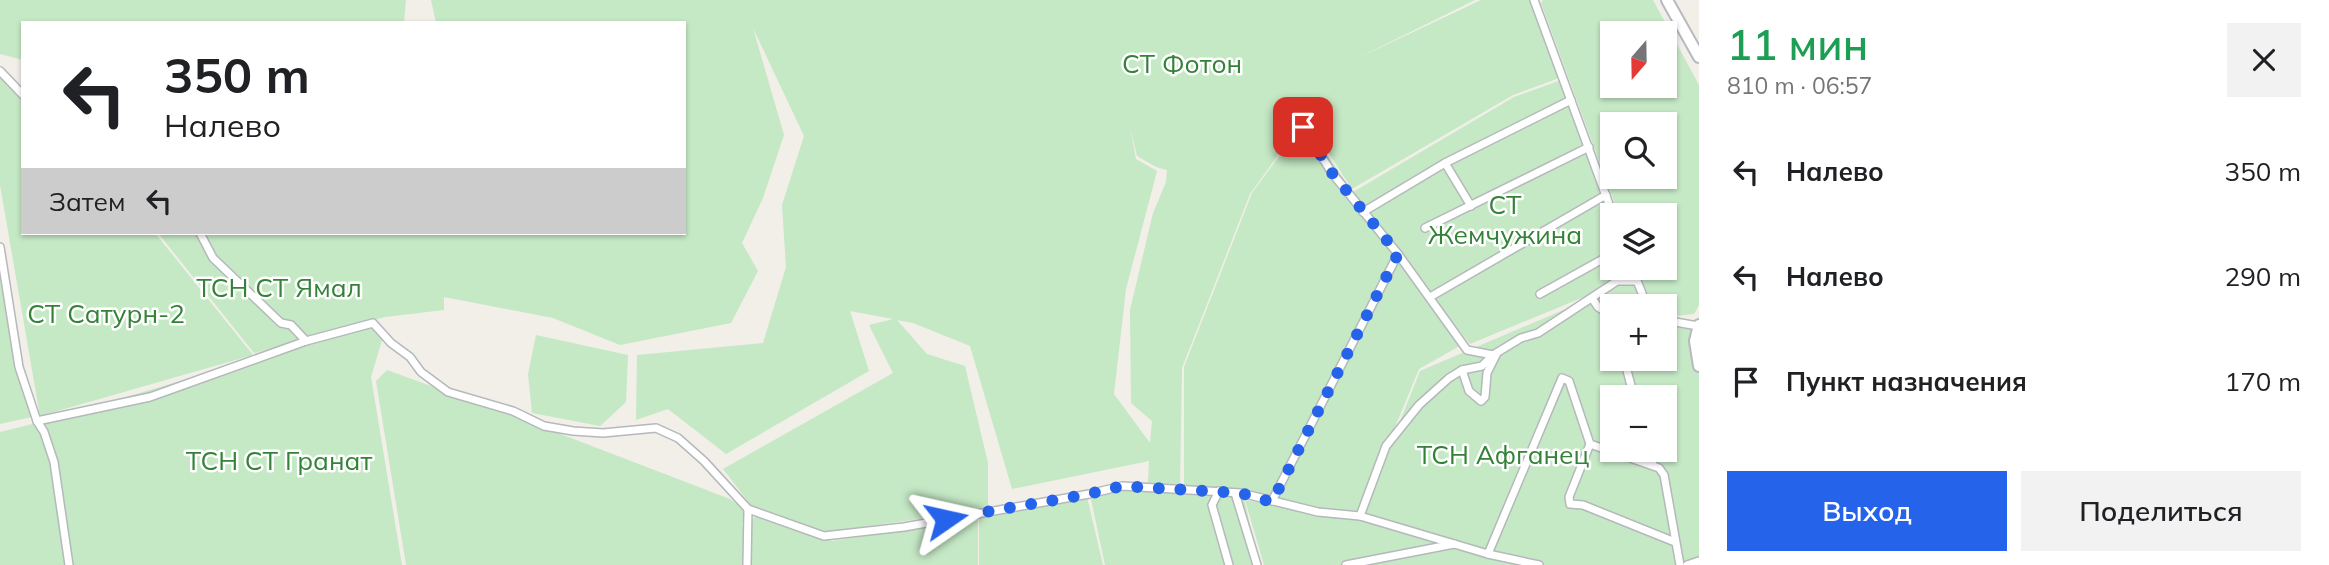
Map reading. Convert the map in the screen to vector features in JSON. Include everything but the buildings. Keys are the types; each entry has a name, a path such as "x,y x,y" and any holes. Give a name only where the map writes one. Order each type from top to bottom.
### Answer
{"main road":[{"path":"1667,0 1699,57"},
{"path":"1699,326 1695,341 1699,365"}],"street":[{"path":"1534,0 1609,203"},
{"path":"0,71 21,93"},
{"path":"1363,212 1446,163 1571,100"},
{"path":"1303,127 1332,173 1430,296 1466,349 1495,354"},
{"path":"1426,228 1588,147"},
{"path":"1446,163 1471,206"},
{"path":"1430,296 1606,195"},
{"path":"202,235 213,258 281,323 290,325 306,341"},
{"path":"0,247 19,367 54,461 69,565"},
{"path":"1272,502 1398,254"},
{"path":"1540,294 1600,261"},
{"path":"1360,516 1386,446 1419,405 1449,378 1462,370 1482,366 1495,354 1521,338 1538,333 1617,281 1636,281 1642,294"},
{"path":"1592,298 1600,308"},
{"path":"1677,322 1699,326"},
{"path":"37,421 150,397 306,341 373,323 391,343 410,357 421,372 449,392 513,411 544,426 603,433 656,428 678,438 704,461 748,509 824,536 904,527 1122,486 1235,493 1318,513 1360,516 1488,554 1539,565"},
{"path":"1699,342 1699,365"},
{"path":"1462,370 1469,391 1481,401 1485,397 1487,373 1495,354"},
{"path":"1488,554 1562,378 1569,381 1590,444 1569,497 1570,504 1583,505 1675,542"},
{"path":"1590,444 1659,468 1664,475 1680,565"},
{"path":"1219,491 1213,505 1229,565"},
{"path":"1235,493 1257,565"},
{"path":"747,565 748,509"},
{"path":"1346,565 1458,543"},
{"path":"1687,565 1699,561"}],"green space":[{"path":"0,0 406,0 404,21 21,21 21,59 0,54"},
{"path":"431,0 1475,0 1356,59 1481,0 1536,0 1562,77 1513,95 1352,189 1304,115 1304,119 1250,194 1182,368 1180,486 1184,486 1184,367 1252,193 1304,122 1353,192 1514,97 1561,80 1606,203 1600,203 1600,280 1625,280 1470,344 1430,293 1465,343 1419,369 1360,512 1319,508 1242,489 1259,565 1105,565 1089,490 1123,482 1150,484 1149,461 1012,489 970,346 913,323 897,320 927,354 965,366 988,463 988,509 828,532 753,508 723,469 893,373 869,325 893,319 850,311 869,371 726,454 668,409 636,420 637,355 763,343 786,267 782,205 804,136 753,28 784,135 763,198 742,243 758,271 731,323 620,345 553,318 444,297 444,310 385,317 254,353 160,235 686,235 686,21 436,21","holes":["1130,127 1137,156 1167,170 1166,182 1153,213 1130,310 1131,403 1152,421 1150,443 1114,394 1126,289 1157,171 1136,159"]},
{"path":"1543,0 1653,0 1664,21 1600,21 1600,98 1677,98 1677,44 1699,85 1699,305 1694,314 1677,316 1677,294 1647,294 1642,280 1677,280 1677,203 1615,203 1609,189 1677,189 1677,112 1600,112 1600,163 1541,3"},
{"name":"СТ Сатурн-2","path":"0,77 21,98 21,235 157,235 253,355 40,416 0,185"},
{"path":"0,245 32,417 0,424"},
{"name":"ТСН Афганец","path":"1634,283 1638,294 1601,294"},
{"name":"ТСН Афганец","path":"1600,294 1600,371 1677,371 1677,325 1695,328 1699,344 1699,565 1264,565 1245,500 1361,519 1420,371"},
{"name":"ТСН СТ Гранат","path":"372,325 383,337 371,377 402,565 71,565 56,461 40,422"},
{"path":"536,335 628,355 626,402 600,426 532,413 528,374"},
{"path":"387,370 730,499 745,510 742,527 758,515 832,541 978,518 978,565 406,565 376,381"},
{"path":"37,423 53,462 65,565 0,565 0,432"},
{"path":"1087,497 1103,565 979,565 979,515"}],"route":[{"path":"946,519 1122,486 1241,493 1272,502 1398,254 1332,173 1303,127"}],"park label":[{"name":"СТ Фотон","path":"1182,64"},
{"name":"СТ Жемчужина","path":"1505,220"},
{"name":"ТСН СТ Ямал","path":"279,288"}]}
